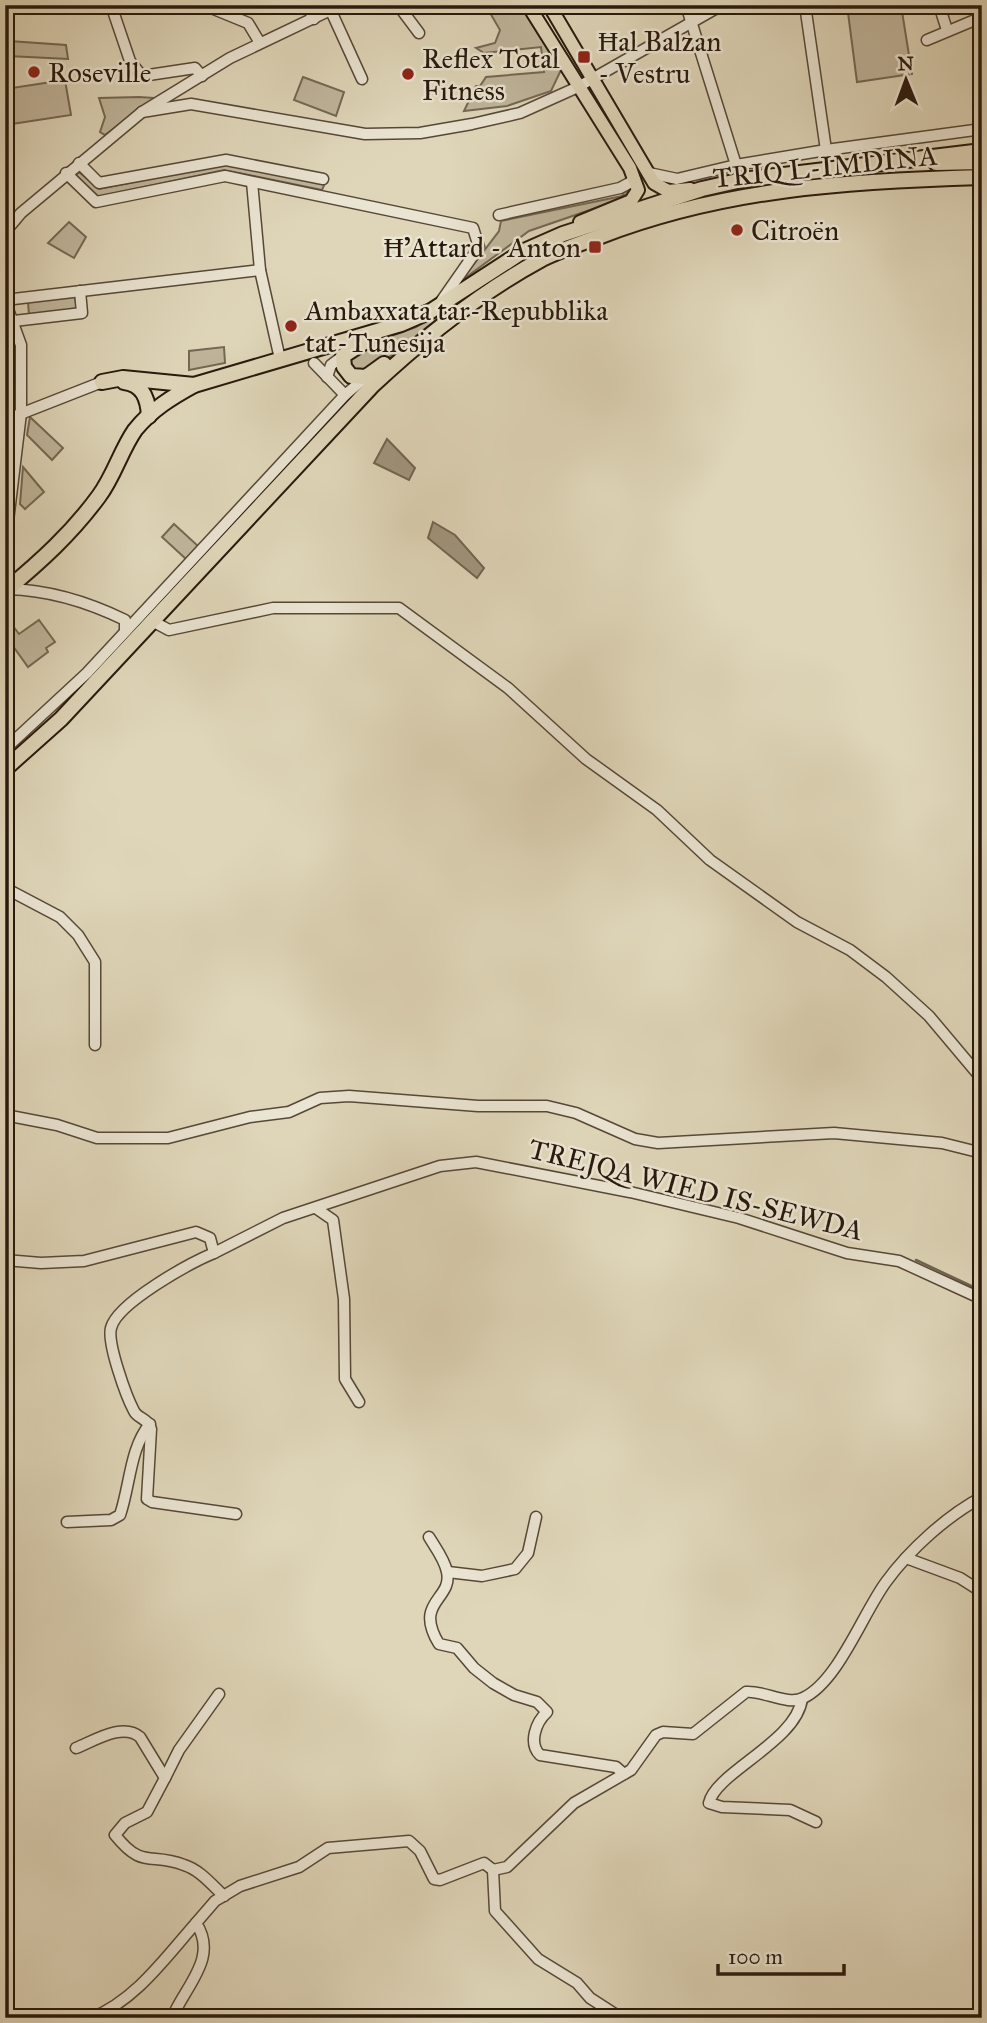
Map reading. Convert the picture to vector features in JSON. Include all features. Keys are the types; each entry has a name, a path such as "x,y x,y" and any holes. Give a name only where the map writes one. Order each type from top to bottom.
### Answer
{"highway":[{"name":"TRIQ L-IMDINA","path":"194,385 280,356 360,338 435,309 522,252 563,234 702,189 755,179 982,151"},
{"name":"TRIQ L-IMDINA","path":"890,164 982,162"},
{"name":"TRIQ L-IMDINA","path":"512,276 545,258 635,223 701,203 750,194 909,179 982,177"},
{"path":"435,309 351,348 343,356 344,367 351,376 366,377 456,310 512,276"},
{"path":"5,769 61,719 154,622 372,386 402,358 512,276"},
{"path":"102,382 123,378 194,385"},
{"path":"102,382 131,382 139,387 148,402 149,416"},
{"path":"7,590 54,551 85,515 102,493 135,431 164,402 194,385"}],"main road":[{"path":"528,5 635,180 638,190 631,201 577,224 563,234"},
{"path":"549,5 654,183 668,191 702,189"}],"street":[{"path":"111,5 130,61 142,76 195,68 202,76"},
{"path":"204,5 248,23 260,43"},
{"path":"307,5 314,19"},
{"path":"6,225 142,112 260,43 341,5"},
{"path":"397,5 419,33"},
{"path":"685,5 736,165"},
{"path":"142,112 191,104 365,134 420,133 520,113 578,87 722,5"},
{"path":"805,5 826,150"},
{"path":"939,5 947,30"},
{"path":"331,11 362,79"},
{"path":"927,40 982,17"},
{"name":"TRIQ L-IMDINA","path":"649,173 677,179 736,165 826,150 982,129"},
{"path":"79,163 99,183 226,160 323,179"},
{"path":"66,173 96,202 225,176 473,228 479,247 435,309"},
{"path":"499,215 620,188 635,180"},
{"path":"252,182 260,270 280,356"},
{"path":"5,546 21,414 21,345 5,300 260,270"},
{"path":"14,321 82,313 80,291"},
{"path":"327,377 331,365 343,356"},
{"path":"314,363 345,395"},
{"path":"5,749 50,710 345,395 366,377"},
{"path":"5,420 102,382"},
{"path":"7,590 38,589 99,608 125,620 125,631"},
{"path":"154,622 169,630 273,608 399,608 508,688 586,760 657,810 710,860 797,922 850,950 886,977 929,1016 982,1079"},
{"path":"5,888 23,900 60,917 78,934 95,961 95,1045"},
{"path":"5,1115 57,1125 97,1138 168,1138 250,1117 289,1112 320,1098 349,1096 478,1106 547,1106 576,1113 635,1139 658,1143 834,1133 952,1145 982,1153"},
{"name":"TREJQA WIED IS-SEWDA","path":"150,1424 134,1411 113,1350 111,1328 134,1301 158,1287 178,1269 274,1221 317,1209 440,1166 464,1162 499,1165 739,1217 847,1253 899,1261 982,1299"},
{"path":"317,1209 333,1220 344,1299 345,1378 359,1402"},
{"path":"5,1260 41,1263 84,1261 196,1232 205,1233 214,1253"},
{"path":"150,1424 152,1434 146,1496 149,1501 236,1514"},
{"path":"67,1522 111,1520 120,1515 134,1466 135,1446 150,1424"},
{"path":"816,1822 790,1810 722,1807 709,1803 722,1784 783,1731 800,1709 802,1699 839,1663 875,1599 906,1558 957,1513 982,1497"},
{"path":"447,1572 482,1576 515,1569 528,1553 536,1517"},
{"path":"429,1537 447,1572 445,1587 431,1607 430,1615 439,1644 457,1648 474,1668 503,1689 542,1706 547,1712 537,1723 534,1744 540,1755 616,1767 624,1774"},
{"path":"906,1558 960,1578 982,1592"},
{"path":"493,1870 516,1861 562,1812 635,1765 656,1735 663,1732 692,1734 746,1692 802,1699"},
{"path":"219,1695 179,1751 147,1812 125,1823 115,1835 128,1852 145,1860 183,1864 201,1874 223,1896"},
{"path":"76,1748 120,1731 135,1732 151,1751 165,1778"},
{"path":"91,2018 111,2008 144,1982 223,1896 250,1882 299,1867 328,1848 401,1841 416,1844 430,1874 440,1880 484,1863 493,1870 495,1911 538,1959 577,1983 590,1998 621,2018"},
{"path":"172,2018 195,1980 204,1953 202,1933 196,1923"}],"shaded area":[{"path":"475,5 520,5 561,70 551,91 507,106 464,111 476,86 480,86 486,77 544,72 541,47 484,53 476,48 495,43 500,30 486,6"},
{"path":"847,5 901,5 912,74 857,82"},
{"path":"9,41 66,45 68,59 8,56 5,44"},
{"path":"303,77 344,92 336,116 294,100"},
{"path":"65,80 71,115 5,125 5,89"},
{"path":"99,98 155,98 105,135 100,132 105,117"},
{"path":"225,164 325,183 322,190 224,170 97,197 75,176 79,172 99,189"},
{"path":"631,191 616,201 529,231 461,281 499,231 501,221 622,196 624,192"},
{"path":"69,222 86,237 74,258 48,243"},
{"path":"489,281 490,283 370,371 354,372 348,365 355,349 416,327"},
{"path":"75,296 77,309 29,315 28,302"},
{"path":"224,347 225,363 189,370 189,351"},
{"path":"30,417 63,448 52,460 27,435"},
{"path":"387,439 415,468 409,480 374,463"},
{"path":"23,467 44,492 25,509 20,504"},
{"path":"433,522 455,535 484,568 477,578 428,538"},
{"path":"174,524 198,546 186,559 162,537"},
{"path":"39,620 55,642 46,648 48,652 28,667 5,635 5,625 10,622 19,634"}],"waterway":[{"path":"916,1260 982,1291"}],"place":[{"name":"Ħal Balzan - Vestru","path":"584,57"},
{"name":"Roseville","path":"34,72"},
{"name":"Reflex Total Fitness","path":"408,74"},
{"name":"Citroën","path":"737,230"},
{"name":"Ħ'Attard - Anton","path":"595,247"},
{"name":"Ambaxxata tar-Repubblika tat-Tunesija","path":"291,326"}]}
